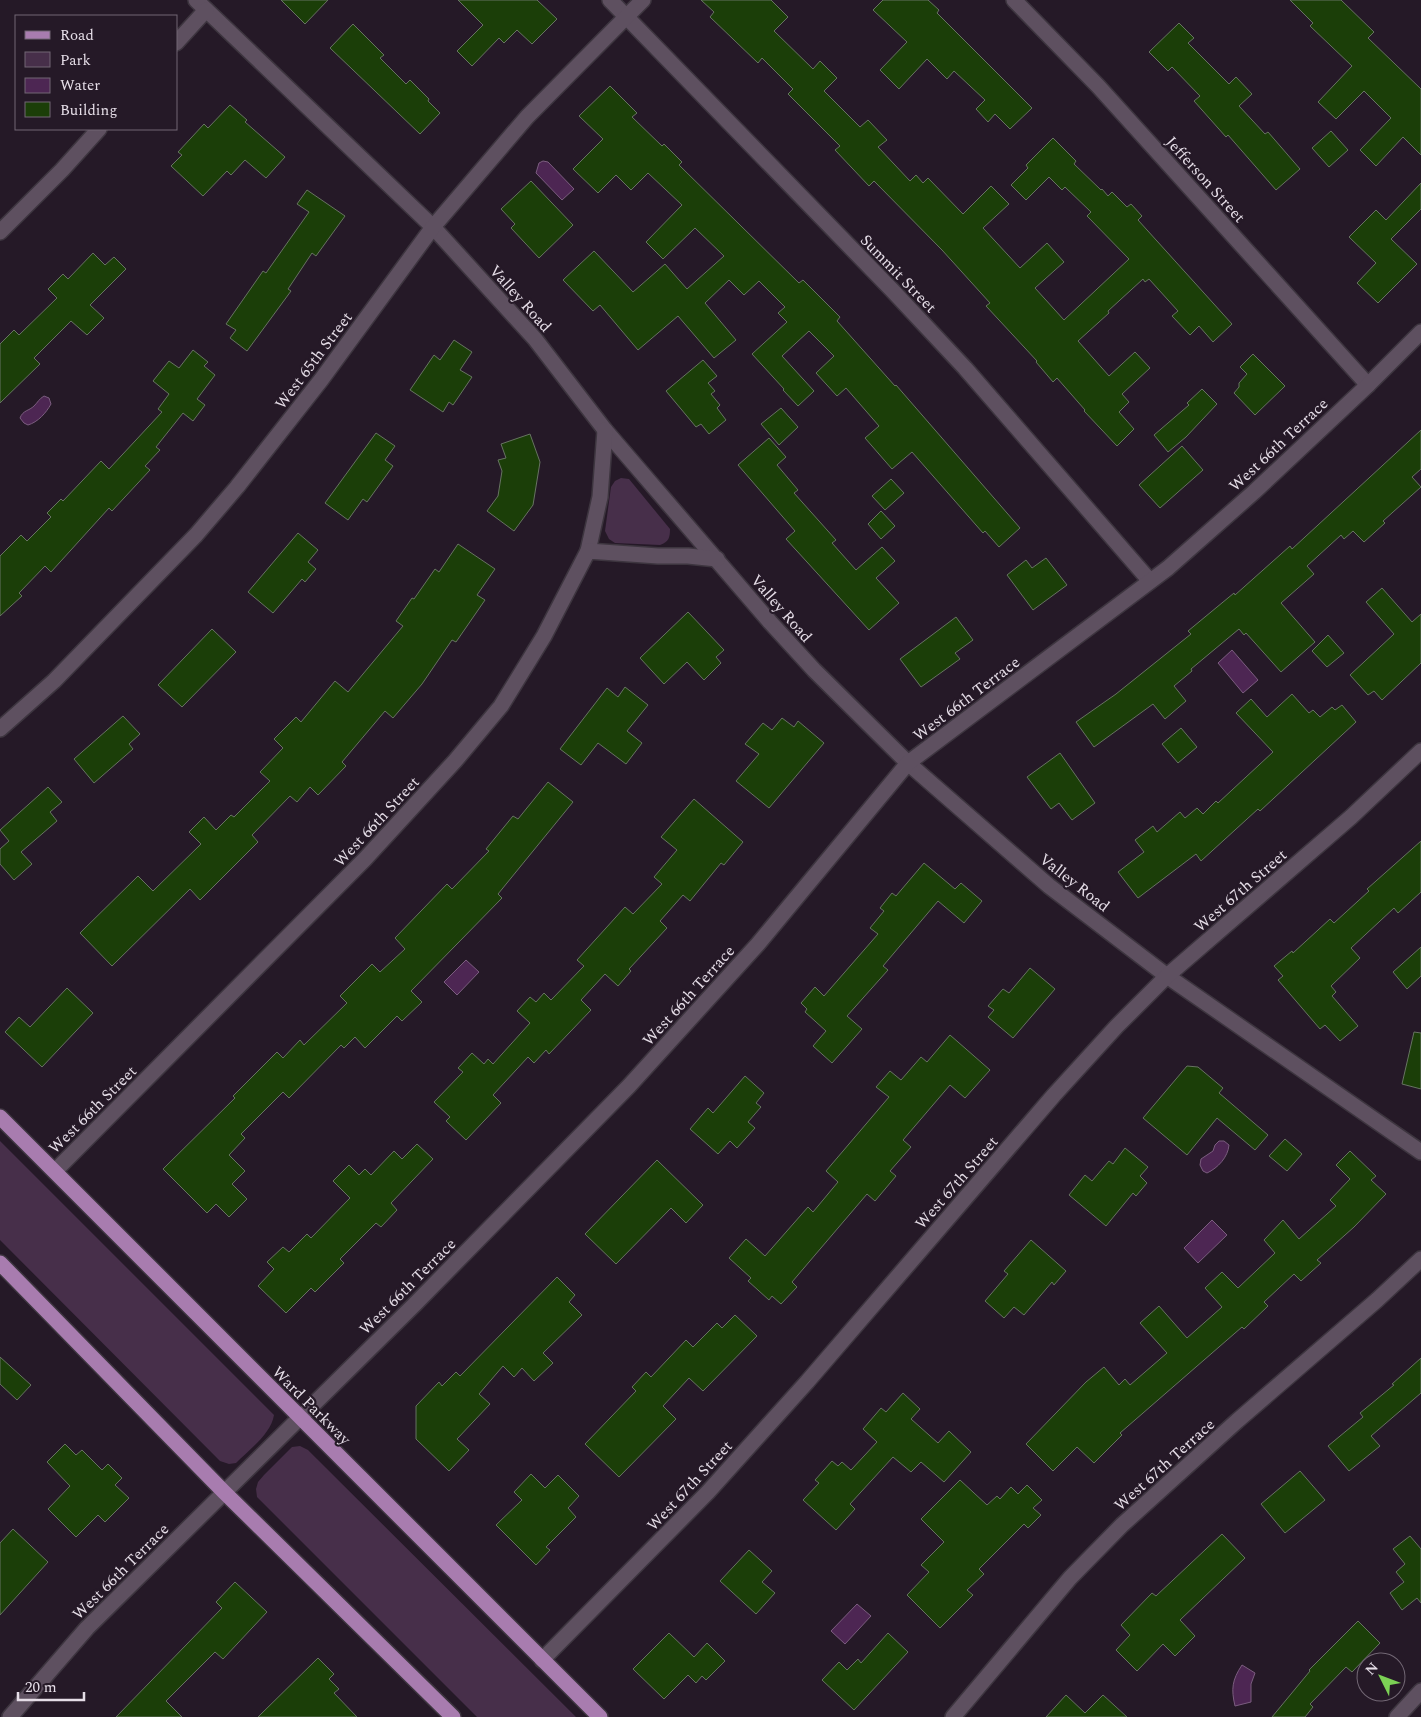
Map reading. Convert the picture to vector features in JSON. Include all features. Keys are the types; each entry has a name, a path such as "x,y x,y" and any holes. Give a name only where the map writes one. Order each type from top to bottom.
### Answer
{"main road":[{"name":"Ward Parkway","path":"0,1117 600,1717"},
{"path":"0,1263 224,1492 453,1717"}],"street":[{"name":"Summit Street","path":"610,0 885,282 965,368 1150,581"},
{"name":"West 65th Street","path":"0,730 54,681 196,536 321,380 433,227 527,117 642,0"},
{"name":"Jefferson Street","path":"1014,0 1098,86 1368,385"},
{"path":"178,40 201,5"},
{"name":"Valley Road","path":"201,5 433,227 535,339 605,430 770,622 814,670 908,763 1049,886 1167,976 1421,1152"},
{"path":"0,232 62,170 98,130"},
{"name":"West 66th Terrace","path":"10,1717 87,1628 415,1304 629,1086 758,944 908,763 1168,568 1254,492 1368,385 1421,332"},
{"name":"West 66th Street","path":"55,1171 365,859 455,761 501,706 544,636 588,552 600,497 605,430"},
{"path":"588,552 717,559"},
{"name":"West 67th Street","path":"542,1660 708,1492 807,1382 1054,1095 1116,1027 1167,976 1351,817 1421,751"},
{"name":"West 67th Terrace","path":"953,1717 1070,1578 1122,1525 1237,1421 1378,1300 1421,1259"},
{"path":"1397,1717 1421,1691"}],"green space":[{"path":"621,478 629,479 670,529 667,541 660,545 615,543 609,539 605,531 611,487 615,481"},
{"path":"0,1141 274,1415 269,1429 236,1463 229,1464 220,1461 0,1240"},
{"path":"300,1446 308,1450 576,1717 477,1717 257,1497 256,1489 258,1482 292,1447"}],"water":[{"path":"543,161 548,162 574,189 562,200 536,173 539,163"},
{"path":"44,396 49,398 51,404 47,411 32,424 24,423 20,418 21,415"},
{"path":"1232,650 1258,680 1243,693 1218,663"},
{"path":"466,960 479,972 457,995 444,982"},
{"path":"1219,1141 1224,1141 1229,1145 1227,1154 1219,1165 1207,1173 1203,1171 1200,1165 1201,1159 1213,1151"},
{"path":"1212,1220 1227,1235 1198,1263 1184,1248"},
{"path":"857,1604 871,1616 845,1644 831,1631"},
{"path":"1242,1665 1255,1673 1251,1684 1251,1702 1235,1706 1233,1685"}],"building":[{"path":"281,0 328,0 305,24"},
{"path":"458,0 537,0 557,19 532,44 517,30 504,43 499,38 472,66 457,51 483,25"},
{"path":"701,0 771,0 788,17 774,31 813,69 820,61 837,78 824,91 860,127 868,120 887,140 878,147 910,181 916,175 923,183 928,178 963,214 991,186 1009,204 983,228 1020,268 1047,243 1064,262 1035,288 1064,320 1129,259 1087,216 1091,212 1065,187 1062,190 1049,177 1026,200 1011,185 1028,168 1026,165 1053,138 1076,161 1074,164 1108,196 1112,192 1127,207 1131,204 1142,216 1138,220 1232,324 1213,342 1199,326 1190,335 1172,316 1178,311 1149,279 1145,282 1143,279 1078,341 1109,376 1135,352 1150,368 1122,394 1129,402 1119,412 1134,429 1117,446 1084,411 1057,378 1053,382 1037,361 986,306 990,303 942,250 874,181 869,186 835,150 840,146 788,94 793,89 762,58 758,63 710,17 714,12"},
{"path":"883,0 928,0 939,10 937,13 1032,108 1010,129 995,114 988,122 976,109 985,100 954,71 947,79 927,59 899,89 880,70 907,42 873,10"},
{"path":"1290,0 1341,0 1374,32 1368,38 1421,89 1421,155 1403,137 1376,166 1360,150 1391,118 1364,91 1336,119 1318,102 1352,66 1310,26 1313,23"},
{"path":"1179,23 1194,38 1188,43 1229,84 1236,77 1252,94 1239,106 1265,134 1268,132 1300,169 1276,190 1228,135 1226,137 1194,101 1200,96 1172,67 1168,71 1149,52"},
{"path":"353,24 384,55 380,58 406,84 410,80 440,113 420,134 330,48"},
{"path":"610,86 637,113 632,117 682,162 679,165 799,283 803,280 840,317 837,321 896,385 1020,528 999,547 985,531 983,533 912,452 892,469 865,438 879,426 846,388 837,396 816,373 834,356 809,331 782,356 814,391 798,406 783,390 752,354 787,322 778,313 785,307 759,281 744,295 729,280 705,303 736,340 714,358 678,316 638,350 600,305 593,311 563,280 594,251 633,292 665,264 687,289 724,256 695,228 663,259 646,242 682,205 648,173 631,190 616,175 598,193 573,169 603,139 579,116"},
{"path":"230,105 247,120 245,122 285,157 266,178 245,160 231,175 227,171 203,196 171,166 182,155 178,152 204,124 208,128"},
{"path":"1331,131 1348,150 1329,167 1312,148"},
{"path":"531,181 573,225 539,258 511,228 515,224 501,209"},
{"path":"1421,183 1421,209 1391,239 1417,264 1378,303 1357,283 1376,263 1349,237 1376,210 1386,220"},
{"path":"307,190 345,216 316,256 312,253 288,289 291,291 247,351 230,338 236,330 226,324 263,271 266,273 309,212 297,204"},
{"path":"93,253 105,265 114,257 126,269 90,305 104,318 87,335 71,321 34,358 40,364 0,403 0,344 14,330 19,335 57,298 48,289 63,274 68,279"},
{"path":"454,340 472,352 460,370 472,377 453,405 449,402 443,412 410,390 434,355 440,360"},
{"path":"193,350 208,362 204,366 215,375 197,399 205,405 193,421 183,413 156,447 160,450 145,466 150,470 112,511 109,508 51,572 45,566 19,593 22,596 0,616 0,556 21,535 27,541 51,517 47,513 61,499 63,501 101,461 109,469 162,412 158,409 169,394 153,381 169,361 179,368"},
{"path":"1253,354 1285,386 1255,415 1234,393 1239,387 1239,383 1247,374 1240,367"},
{"path":"703,360 717,376 708,383 715,391 711,394 720,405 717,408 726,420 709,434 701,424 696,427 666,391"},
{"path":"1202,389 1217,404 1186,437 1168,452 1154,435 1189,405 1187,403"},
{"path":"781,408 798,427 779,445 761,424"},
{"path":"1421,430 1421,469 1412,477 1421,487 1383,521 1385,523 1364,542 1353,531 1344,539 1341,535 1307,566 1314,574 1281,603 1315,642 1281,672 1246,633 1244,635 1239,629 1191,669 1192,671 1174,686 1186,701 1165,719 1153,704 1094,747 1076,722 1116,694 1191,634 1188,631 1234,593 1235,595 1290,546 1292,549"},
{"path":"376,433 395,446 385,460 393,466 367,502 363,499 348,520 325,503"},
{"path":"530,434 540,462 533,505 514,531 487,511 498,496 502,471 498,460 506,458 501,444"},
{"path":"769,438 786,457 777,465 798,490 794,493 836,540 832,543 856,570 882,547 895,561 876,578 899,603 869,630 786,539 795,531 738,465"},
{"path":"1182,446 1203,470 1160,508 1139,485"},
{"path":"891,479 904,493 885,510 872,496"},
{"path":"881,511 895,526 881,539 868,524"},
{"path":"298,533 318,550 308,562 316,569 305,582 302,579 273,613 248,592"},
{"path":"458,544 495,569 477,595 485,600 456,642 452,640 422,684 393,718 385,711 342,762 346,766 318,795 310,787 297,802 290,796 252,835 258,842 200,900 190,889 112,966 80,933 138,876 153,891 201,844 189,832 204,817 216,830 231,815 234,817 270,781 260,772 283,748 274,739 296,717 301,722 335,681 348,692 403,626 396,621 435,569 439,572"},
{"path":"1046,558 1067,585 1033,610 1007,575 1026,560 1032,568"},
{"path":"1382,588 1412,622 1421,614 1421,663 1382,700 1374,691 1368,695 1350,675 1394,634 1366,602"},
{"path":"688,612 724,650 716,657 721,663 704,680 687,662 664,684 640,658"},
{"path":"956,617 973,640 955,653 960,659 921,687 900,659"},
{"path":"212,629 236,652 182,707 158,685"},
{"path":"1328,635 1344,653 1327,667 1312,651"},
{"path":"625,687 648,705 627,731 642,743 626,764 598,743 581,765 560,749 607,688 618,697"},
{"path":"1292,694 1309,713 1313,710 1320,717 1332,707 1335,710 1342,705 1356,722 1260,811 1258,809 1201,861 1196,854 1138,898 1118,872 1144,852 1135,840 1153,826 1157,832 1180,812 1185,818 1197,808 1203,814 1216,801 1218,803 1273,752 1236,713 1251,699 1267,717"},
{"path":"123,716 140,734 129,744 133,749 94,783 74,759"},
{"path":"782,718 794,727 798,721 824,743 769,808 736,781 759,754 745,744 763,723 772,730"},
{"path":"1181,728 1197,747 1178,763 1162,744"},
{"path":"1060,753 1095,803 1072,820 1059,803 1051,809 1027,777"},
{"path":"548,782 573,802 498,894 502,898 411,991 422,1002 402,1021 397,1016 365,1048 355,1037 344,1048 341,1045 289,1098 283,1092 241,1134 245,1138 229,1155 245,1171 232,1184 247,1199 229,1217 216,1204 207,1213 163,1169 235,1098 233,1096 277,1052 283,1058 300,1040 304,1045 347,1003 340,996 372,964 380,972 405,949 395,938 447,884 452,889 489,851 486,849 513,816 518,819"},
{"path":"48,787 62,802 50,812 57,821 21,852 32,864 14,880 0,864 0,849 9,841 0,830"},
{"path":"694,799 743,842 724,865 721,863 690,901 683,895 660,921 667,928 629,969 631,971 618,986 605,974 581,1000 591,1010 549,1054 546,1050 534,1063 528,1057 493,1095 501,1103 466,1140 446,1121 450,1117 434,1102 463,1072 458,1068 472,1053 484,1064 488,1059 493,1064 530,1023 517,1011 530,997 536,1002 544,993 551,1000 584,966 577,960 625,907 633,914 662,884 654,877 677,850 661,837"},
{"path":"1421,841 1421,892 1398,913 1394,908 1351,948 1360,958 1331,986 1336,992 1332,996 1358,1026 1340,1041 1325,1025 1320,1029 1278,980 1283,976 1274,966 1292,951 1293,953 1330,919 1334,923 1369,891 1367,889"},
{"path":"924,863 955,889 961,883 982,901 964,923 938,901 883,966 888,970 847,1016 862,1029 832,1063 813,1046 826,1031 805,1012 807,1009 801,1003 815,987 824,996 878,934 870,928 884,911 880,908 892,893 896,896"},
{"path":"1421,947 1421,976 1407,989 1393,972"},
{"path":"1030,968 1055,989 1013,1038 988,1017 994,1010 988,1006 1003,989 1009,993"},
{"path":"67,988 93,1013 42,1067 5,1032 19,1017 30,1027"},
{"path":"1414,1032 1421,1033 1421,1089 1402,1084"},
{"path":"950,1035 990,1070 965,1098 950,1085 903,1140 911,1147 890,1171 896,1176 875,1201 867,1194 792,1282 797,1287 781,1304 772,1296 769,1300 748,1281 751,1278 729,1258 746,1239 765,1256 808,1207 813,1212 838,1182 826,1171 889,1097 876,1087 890,1071 901,1080 921,1057 927,1062"},
{"path":"1187,1066 1198,1067 1223,1088 1219,1093 1268,1135 1255,1150 1217,1118 1187,1155 1143,1118"},
{"path":"745,1076 764,1093 756,1103 761,1107 748,1122 755,1128 737,1148 730,1141 718,1154 690,1129 708,1108 713,1113"},
{"path":"1285,1139 1302,1154 1287,1171 1269,1156"},
{"path":"417,1144 433,1159 391,1203 397,1210 381,1227 376,1223 340,1259 344,1263 315,1292 311,1288 286,1313 258,1286 274,1269 267,1262 283,1247 289,1252 307,1234 311,1238 350,1198 333,1181 349,1165 359,1175 365,1169 371,1175 394,1151 402,1159"},
{"path":"1125,1148 1148,1167 1140,1176 1147,1183 1136,1196 1133,1193 1106,1226 1069,1195 1085,1175 1092,1181 1109,1161 1113,1164"},
{"path":"1350,1151 1376,1176 1371,1180 1386,1194 1354,1227 1317,1260 1321,1263 1301,1281 1294,1274 1264,1302 1268,1306 1244,1329 1242,1327 1120,1433 1122,1435 1094,1463 1077,1447 1053,1471 1026,1444 1086,1382 1104,1367 1119,1385 1125,1379 1130,1385 1167,1353 1140,1323 1159,1306 1187,1338 1222,1307 1205,1288 1222,1272 1238,1288 1275,1253 1264,1240 1283,1220 1299,1239 1336,1206 1330,1200 1350,1179 1336,1165"},
{"path":"657,1160 703,1205 686,1223 671,1208 616,1264 585,1234"},
{"path":"1031,1240 1066,1271 1054,1285 1052,1282 1024,1315 1014,1307 1004,1318 985,1301 1008,1274 1004,1271"},
{"path":"557,1277 575,1295 569,1302 582,1315 543,1353 553,1363 534,1381 522,1368 514,1377 503,1366 479,1394 490,1404 457,1439 469,1450 449,1471 416,1439 416,1406 439,1382 442,1386 456,1372 460,1376"},
{"path":"735,1315 757,1336 703,1391 689,1378 663,1406 676,1419 619,1477 585,1444 636,1391 632,1387 646,1372 651,1377 686,1340 693,1347 717,1323 722,1328"},
{"path":"0,1357 31,1385 17,1400 0,1384"},
{"path":"1421,1358 1421,1393 1371,1436 1380,1446 1349,1471 1328,1446 1363,1417 1360,1413 1394,1385 1392,1384"},
{"path":"903,1393 920,1409 911,1419 938,1443 949,1431 971,1452 944,1482 921,1462 911,1472 893,1457 850,1504 855,1509 836,1530 803,1500 819,1483 815,1480 832,1461 838,1466 842,1462 851,1470 877,1442 863,1429 881,1408 886,1412"},
{"path":"65,1444 76,1455 82,1450 102,1470 108,1464 122,1478 115,1485 129,1498 105,1522 98,1515 76,1537 48,1509 70,1486 47,1462"},
{"path":"1300,1471 1325,1500 1285,1533 1261,1504"},
{"path":"531,1474 545,1488 558,1475 579,1496 568,1508 576,1517 546,1547 550,1550 536,1565 496,1525 522,1500 514,1492"},
{"path":"960,1480 987,1505 997,1496 1000,1499 1011,1487 1018,1494 1027,1485 1042,1500 1033,1508 1041,1515 1028,1528 1024,1524 979,1569 984,1574 967,1590 973,1595 940,1628 907,1595 929,1572 921,1565 944,1542 921,1519"},
{"path":"13,1529 48,1562 0,1615 0,1543"},
{"path":"1222,1534 1245,1558 1180,1620 1195,1636 1175,1656 1163,1644 1137,1671 1116,1650 1130,1635 1121,1625 1152,1593 1156,1596"},
{"path":"1410,1536 1421,1549 1421,1603 1417,1598 1402,1610 1390,1593 1404,1582 1396,1572 1405,1564 1393,1549"},
{"path":"749,1550 772,1571 762,1582 775,1593 756,1614 720,1581"},
{"path":"235,1582 267,1612 223,1659 215,1652 166,1701 182,1717 116,1717 222,1608 216,1602"},
{"path":"1358,1621 1380,1643 1371,1652 1356,1652 1356,1668 1352,1672 1346,1667 1310,1704 1313,1707 1305,1717 1272,1717 1309,1670"},
{"path":"669,1633 694,1657 707,1643 725,1661 706,1680 702,1676 696,1683 688,1675 664,1699 633,1669"},
{"path":"888,1633 908,1652 854,1710 822,1680 839,1662 847,1670 858,1659 861,1663"},
{"path":"318,1658 334,1674 329,1679 339,1689 334,1693 357,1717 258,1717"},
{"path":"1066,1695 1085,1713 1103,1695 1127,1717 1046,1717"}]}
